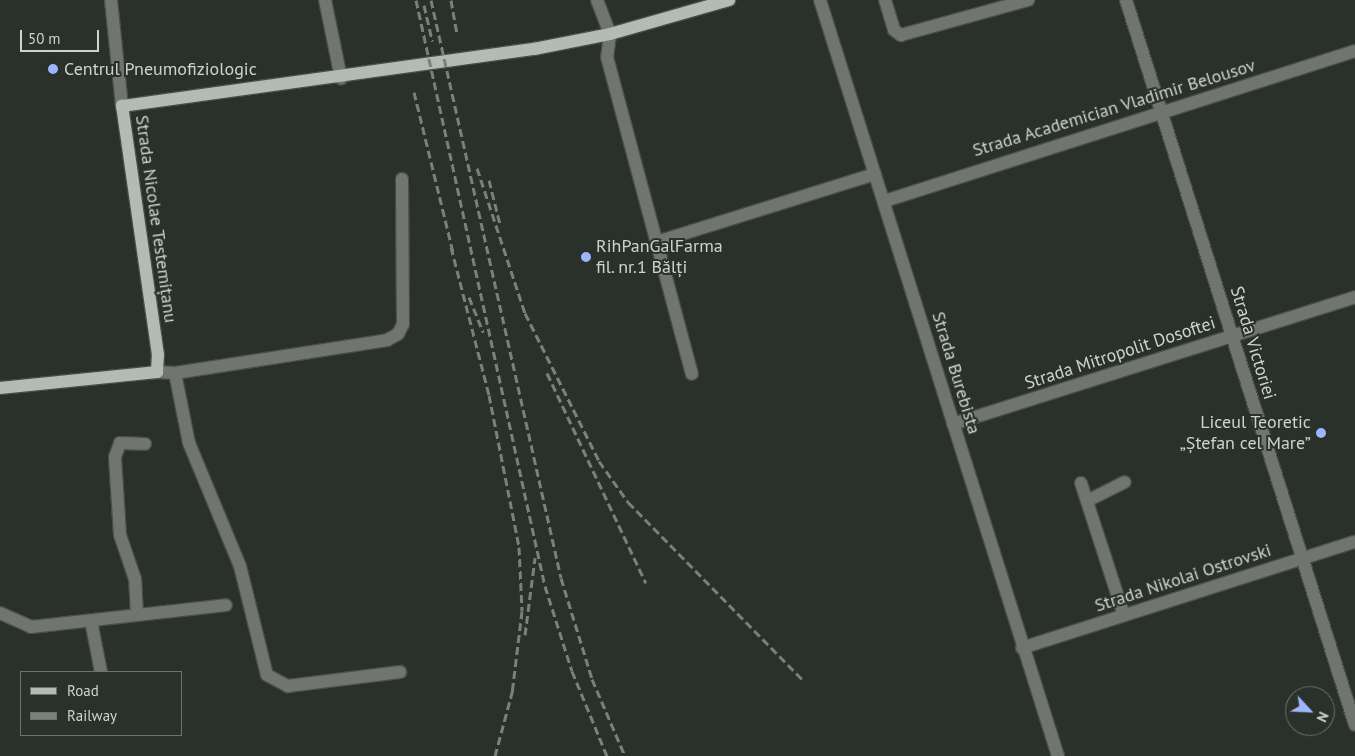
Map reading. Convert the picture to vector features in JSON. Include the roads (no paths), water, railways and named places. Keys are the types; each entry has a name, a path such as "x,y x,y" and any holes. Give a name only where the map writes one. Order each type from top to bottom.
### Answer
{"main road":[{"name":"Strada Nicolae Testemițanu","path":"157,372 158,355 122,106 341,78 610,34 698,5 729,0"},
{"path":"0,388 157,372"}],"street":[{"path":"110,0 122,106"},
{"path":"325,0 341,78"},
{"path":"597,0 610,34 608,57 660,240 692,374"},
{"name":"Strada Burebista","path":"820,0 885,201 1022,648 1058,756"},
{"path":"884,0 894,30 901,35 1028,0"},
{"name":"Strada Victoriei","path":"1126,0 1304,558 1355,725"},
{"name":"Strada Academician Vladimir Belousov","path":"885,201 1355,51"},
{"path":"660,240 875,174"},
{"path":"157,372 174,373 387,340 398,334 403,314 402,179"},
{"name":"Strada Mitropolit Dosoftei","path":"953,424 1355,297"},
{"path":"174,373 196,465 240,566 267,675 288,686 400,672"},
{"path":"137,615 135,579 120,535 115,457 120,443 144,444"},
{"path":"1087,501 1125,482"},
{"path":"1081,483 1124,615"},
{"name":"Strada Nikolai Ostrovski","path":"1022,648 1355,542"},
{"path":"0,613 31,627 226,605"},
{"path":"91,620 102,671"}],"railway":[{"path":"416,0 545,586 572,671 607,756"},
{"path":"431,0 561,578 592,679 625,756"},
{"path":"451,0 457,34"},
{"path":"424,5 432,41"},
{"path":"414,92 453,252"},
{"path":"477,168 525,313 599,461 628,502 805,682"},
{"path":"489,180 500,224"},
{"path":"451,247 489,395 519,547 522,611 512,694"},
{"path":"469,297 483,332"},
{"path":"547,373 646,583"},
{"path":"525,635 535,558"},
{"path":"495,756 513,689"}],"place":[{"name":"Centrul Pneumofiziologic","path":"53,69"},
{"name":"RihPanGalFarma fil. nr.1 Bălți","path":"586,257"},
{"name":"Liceul Teoretic „Ștefan cel Mare”","path":"1321,433"}]}
